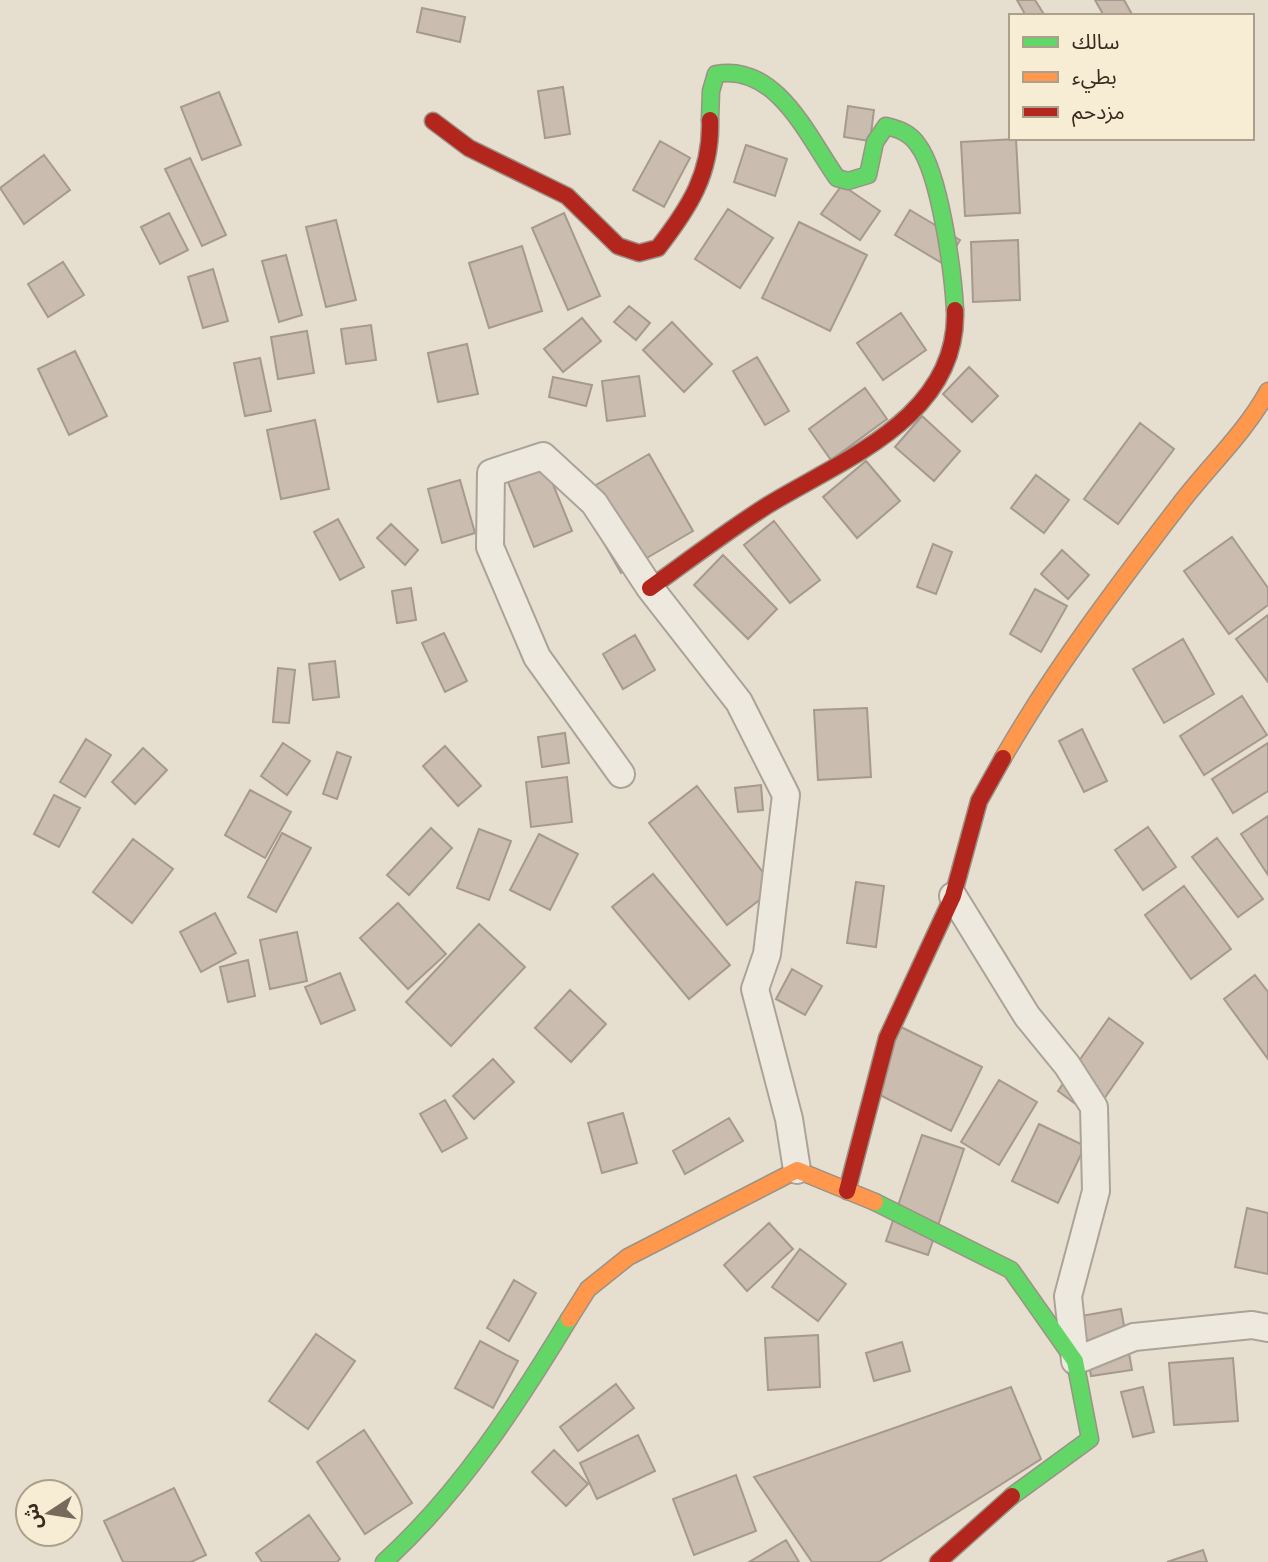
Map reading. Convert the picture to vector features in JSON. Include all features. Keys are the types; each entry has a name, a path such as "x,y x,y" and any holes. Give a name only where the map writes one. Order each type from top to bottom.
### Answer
{"street":[{"path":"433,121 469,148 567,196 618,246 639,253 659,248 704,180 710,144 710,87 716,74 737,72 760,82 783,101 806,128 837,178 848,181 868,175 873,163 873,144 878,132 886,127 895,127 914,137 932,170 955,321 951,356 922,402 886,438 838,469 786,495 650,588"},
{"path":"848,1191 887,1038 953,896 979,802 1038,696 1181,503 1255,415 1268,391"},
{"path":"621,774 537,657 490,547 491,473 543,456 594,503 650,588 738,702 786,795 767,954 755,989 789,1119 797,1170"},
{"path":"938,1562 1010,1497 1090,1439 1075,1362 1068,1296 1096,1191 1094,1107 1067,1065 1027,1016 953,896"},
{"path":"384,1562 417,1532 522,1396 589,1289 628,1257 797,1170 894,1210 1011,1269 1075,1362"},
{"path":"1075,1362 1134,1337 1252,1325 1268,1328"}],"building":[{"path":"1017,0 1035,0 1044,14 1025,14"},
{"path":"1095,0 1124,0 1132,14 1103,14"},
{"path":"422,8 465,17 460,42 417,32"},
{"path":"563,87 570,134 545,138 538,91"},
{"path":"219,92 241,145 202,160 181,107"},
{"path":"848,106 874,110 870,141 844,137"},
{"path":"1016,140 1020,213 965,216 961,142"},
{"path":"660,141 690,158 664,207 633,190"},
{"path":"746,145 787,159 775,196 734,182"},
{"path":"44,155 70,190 24,224 0,188"},
{"path":"190,158 226,235 202,246 165,169"},
{"path":"842,185 880,211 860,240 821,214"},
{"path":"728,209 773,238 740,288 695,259"},
{"path":"910,210 960,240 945,265 895,235"},
{"path":"169,213 188,250 160,264 141,227"},
{"path":"564,213 600,296 568,310 532,228"},
{"path":"336,220 356,300 326,307 306,227"},
{"path":"799,222 867,255 830,331 762,298"},
{"path":"1018,240 1020,300 973,302 971,242"},
{"path":"522,246 542,311 489,328 469,263"},
{"path":"286,255 302,315 279,322 262,261"},
{"path":"63,262 84,295 48,317 28,284"},
{"path":"213,269 228,321 203,328 188,277"},
{"path":"629,306 650,323 636,340 614,322"},
{"path":"901,313 926,350 883,380 857,343"},
{"path":"582,318 601,341 563,372 544,349"},
{"path":"672,322 712,364 684,392 643,350"},
{"path":"371,325 376,360 346,364 341,329"},
{"path":"307,331 314,373 278,379 271,337"},
{"path":"467,344 478,394 438,402 428,353"},
{"path":"75,351 107,416 69,435 38,369"},
{"path":"757,357 789,411 765,425 733,371"},
{"path":"260,358 271,411 245,416 234,363"},
{"path":"969,367 998,396 972,422 943,394"},
{"path":"639,376 645,416 607,421 602,381"},
{"path":"553,377 592,385 586,406 549,397"},
{"path":"865,388 887,419 831,460 809,429"},
{"path":"922,416 960,451 934,481 895,447"},
{"path":"315,420 329,489 281,499 267,430"},
{"path":"1140,423 1174,449 1118,524 1084,499"},
{"path":"649,454 693,531 621,573 577,496"},
{"path":"866,461 900,501 857,538 823,497"},
{"path":"546,467 572,531 534,547 508,482"},
{"path":"1036,475 1069,500 1044,533 1011,508"},
{"path":"460,480 475,533 442,543 428,489"},
{"path":"338,519 364,567 340,580 314,532"},
{"path":"774,521 820,580 790,603 744,545"},
{"path":"391,524 418,550 405,565 377,538"},
{"path":"1232,537 1268,588 1268,605 1229,634 1184,571"},
{"path":"933,544 952,552 936,594 917,587"},
{"path":"1062,550 1089,575 1068,599 1041,574"},
{"path":"723,555 777,609 748,639 694,585"},
{"path":"411,588 416,620 397,623 392,591"},
{"path":"1035,589 1067,606 1041,652 1010,634"},
{"path":"1268,615 1268,682 1236,639"},
{"path":"444,633 467,681 445,692 422,643"},
{"path":"635,635 655,670 623,689 603,654"},
{"path":"1183,639 1214,694 1164,723 1133,669"},
{"path":"335,661 339,697 313,700 309,664"},
{"path":"278,668 295,670 289,723 273,722"},
{"path":"1242,696 1267,735 1204,775 1180,736"},
{"path":"867,708 871,777 818,780 814,710"},
{"path":"1082,729 1107,781 1084,792 1059,741"},
{"path":"565,733 569,763 542,767 538,737"},
{"path":"86,739 111,755 85,797 60,782"},
{"path":"283,743 310,761 287,795 261,776"},
{"path":"1268,743 1268,791 1233,813 1212,779"},
{"path":"445,746 481,786 458,806 423,766"},
{"path":"143,748 167,770 135,804 112,782"},
{"path":"337,752 351,757 337,799 323,794"},
{"path":"567,777 572,822 531,827 526,782"},
{"path":"761,785 763,810 738,812 735,788"},
{"path":"697,786 775,888 727,925 649,823"},
{"path":"250,790 291,812 265,858 225,835"},
{"path":"54,795 80,808 59,847 34,834"},
{"path":"1268,816 1268,875 1241,834"},
{"path":"1148,827 1176,867 1143,890 1115,850"},
{"path":"431,828 452,848 409,895 387,875"},
{"path":"479,829 511,841 489,900 457,888"},
{"path":"282,833 311,848 276,912 248,897"},
{"path":"539,834 578,854 550,910 510,890"},
{"path":"1217,838 1263,899 1238,917 1192,857"},
{"path":"133,839 173,869 132,923 93,892"},
{"path":"653,874 730,965 689,999 612,907"},
{"path":"856,882 884,886 876,947 847,943"},
{"path":"1184,886 1231,949 1191,979 1145,915"},
{"path":"398,903 446,954 408,989 360,938"},
{"path":"215,913 236,953 201,972 180,932"},
{"path":"479,924 525,967 451,1046 406,1002"},
{"path":"297,932 307,981 270,989 260,940"},
{"path":"248,960 255,996 228,1002 220,967"},
{"path":"792,969 822,986 805,1015 776,999"},
{"path":"340,973 355,1010 321,1024 305,987"},
{"path":"1255,975 1268,992 1268,1059 1224,999"},
{"path":"570,990 606,1024 571,1062 535,1028"},
{"path":"1109,1018 1143,1043 1092,1116 1058,1091"},
{"path":"901,1027 982,1067 951,1131 870,1090"},
{"path":"493,1059 514,1082 474,1119 453,1096"},
{"path":"999,1080 1037,1102 999,1165 961,1142"},
{"path":"445,1100 467,1138 442,1152 420,1114"},
{"path":"623,1113 637,1163 602,1173 588,1123"},
{"path":"729,1118 743,1141 685,1174 673,1151"},
{"path":"1039,1124 1085,1146 1058,1203 1012,1181"},
{"path":"922,1135 964,1149 928,1255 886,1241"},
{"path":"1247,1208 1268,1213 1268,1274 1235,1267"},
{"path":"769,1223 793,1249 747,1291 724,1265"},
{"path":"800,1249 846,1284 818,1321 772,1287"},
{"path":"514,1280 536,1293 509,1341 487,1328"},
{"path":"1121,1309 1132,1370 1091,1376 1081,1316"},
{"path":"316,1334 355,1361 308,1429 269,1401"},
{"path":"818,1335 820,1387 768,1390 765,1338"},
{"path":"480,1341 518,1361 493,1408 455,1388"},
{"path":"902,1342 910,1371 874,1381 866,1353"},
{"path":"1233,1358 1238,1421 1174,1425 1169,1363"},
{"path":"616,1384 634,1408 578,1451 560,1427"},
{"path":"1011,1387 1041,1459 879,1562 812,1562 754,1477"},
{"path":"1143,1387 1154,1432 1133,1437 1121,1392"},
{"path":"364,1430 412,1503 365,1534 317,1462"},
{"path":"638,1435 655,1471 597,1499 580,1463"},
{"path":"554,1450 588,1484 566,1506 532,1472"},
{"path":"736,1475 756,1531 694,1555 673,1499"},
{"path":"174,1488 206,1555 191,1562 123,1562 104,1521"},
{"path":"309,1515 340,1559 337,1562 262,1562 256,1553"},
{"path":"786,1540 799,1562 749,1562"},
{"path":"1203,1550 1207,1562 1167,1562"}],"traffic: fast":[{"path":"710,120 711,91 716,74 738,74 757,80 788,106 837,178 848,181 868,175 875,142 886,126 908,135 926,159 939,200 955,310"},
{"path":"875,1202 1011,1270 1075,1361 1090,1439 1012,1496"},
{"path":"384,1562 462,1478 529,1384 569,1319"}],"traffic: slow":[{"path":"1003,758 1043,692 1087,628 1180,504 1249,421 1268,391"},
{"path":"569,1319 588,1289 628,1257 797,1170 875,1202"}],"traffic: jam":[{"path":"433,121 469,148 567,196 618,246 639,253 658,248 689,204 703,173 710,139 710,120"},
{"path":"650,588 768,505 861,451 917,407 938,379 951,347 955,310"},
{"path":"847,1191 887,1038 953,896 979,801 1003,758"},
{"path":"938,1562 1012,1496"}]}
